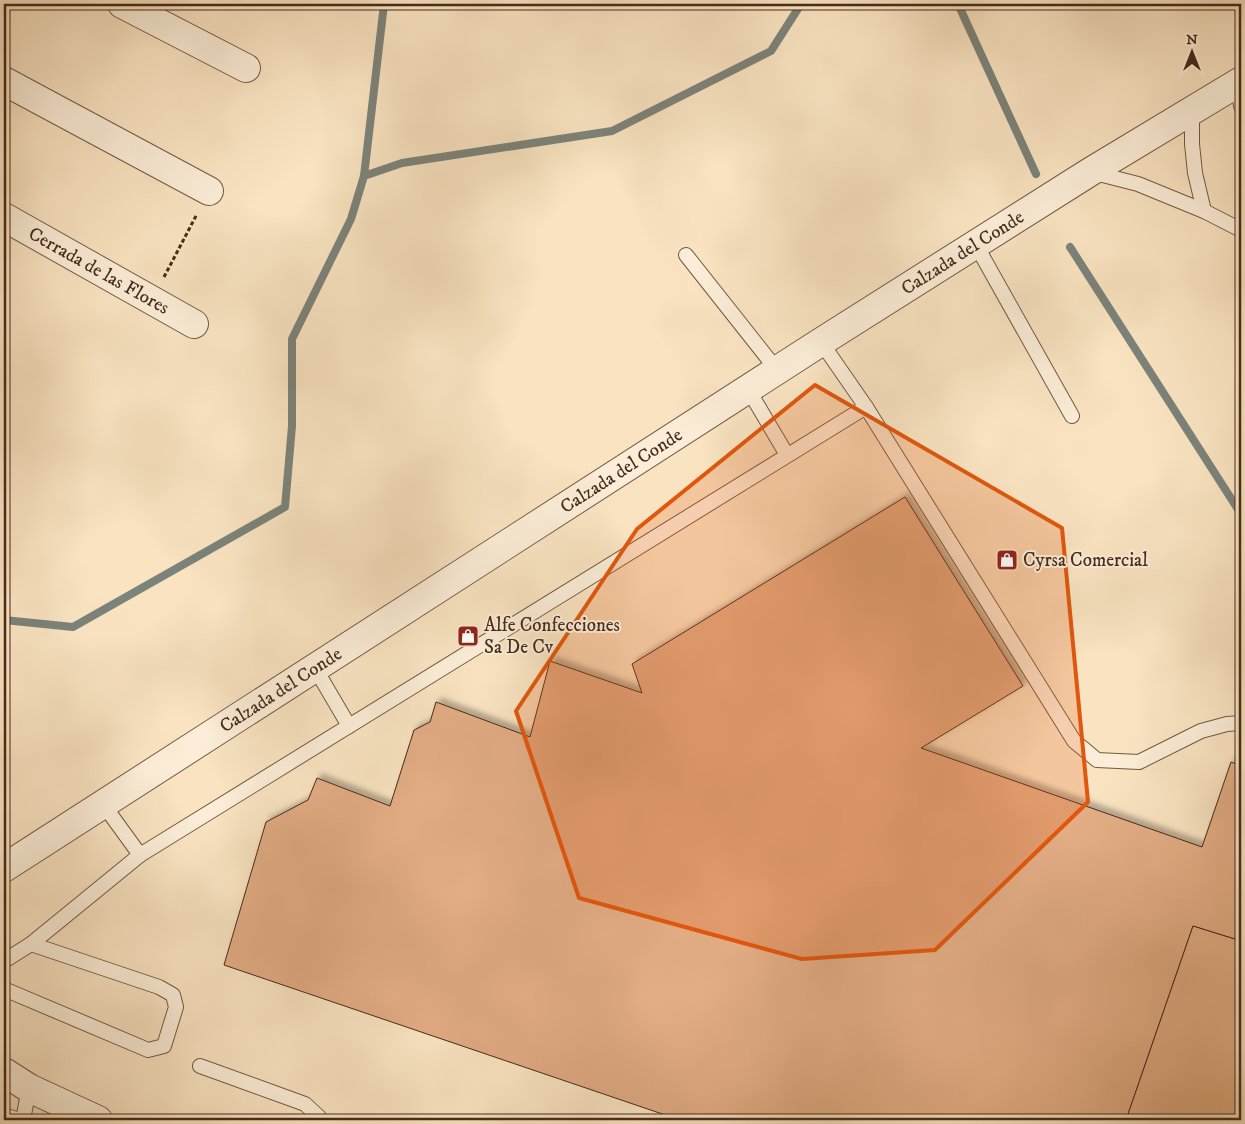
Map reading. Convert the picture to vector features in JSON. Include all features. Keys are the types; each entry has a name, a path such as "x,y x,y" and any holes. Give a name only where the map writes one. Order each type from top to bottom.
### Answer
{"street":[{"path":"122,4 246,68"},
{"path":"4,81 209,192"},
{"name":"Calzada del Conde","path":"4,868 777,370 1090,172 1192,112 1240,90"},
{"name":"Cerrada de las Flores","path":"4,217 194,324"},
{"path":"4,1072 29,1088 98,1120"}],"lane":[{"path":"1192,112 1194,174 1204,211"},
{"path":"1090,172 1138,184 1204,211 1241,230"},
{"path":"976,245 1072,416"},
{"path":"686,255 777,370"},
{"path":"821,342 866,407 1074,741 1098,760 1139,762 1201,731 1227,724 1241,724"},
{"path":"748,389 787,455"},
{"path":"4,962 31,944 140,855 866,407"},
{"path":"315,668 349,726"},
{"path":"103,804 140,855"},
{"path":"4,989 148,1050 164,1046 176,1007 173,995 158,987 31,944"},
{"path":"200,1066 305,1104 319,1117 319,1120"},
{"path":"23,1120 29,1088"},
{"path":"4,1115 19,1120"}],"path":[{"path":"152,300 209,192"}],"highlighted area":[{"path":"815,385 1062,528 1088,802 935,950 802,959 579,898 516,711 637,529"}],"building":[{"path":"905,497 1023,686 921,748 1202,847 1231,762 1241,766 1241,941 1193,926 1126,1120 680,1120 224,965 266,822 308,800 317,778 390,806 414,730 430,722 436,702 530,737 550,661 642,693 632,664"},
{"path":"1193,926 1241,941 1241,1120 1126,1120"}],"waterway":[{"path":"4,620 73,627 285,507 292,426 292,339 351,219 364,176 384,4"},
{"path":"364,176 402,163 612,131 771,51 801,4"},
{"path":"958,4 1036,174"},
{"path":"1070,247 1241,514"}],"place":[{"name":"Cyrsa Comercial","path":"1007,560"},
{"name":"Alfe Confecciones Sa De Cv","path":"468,636"}]}
